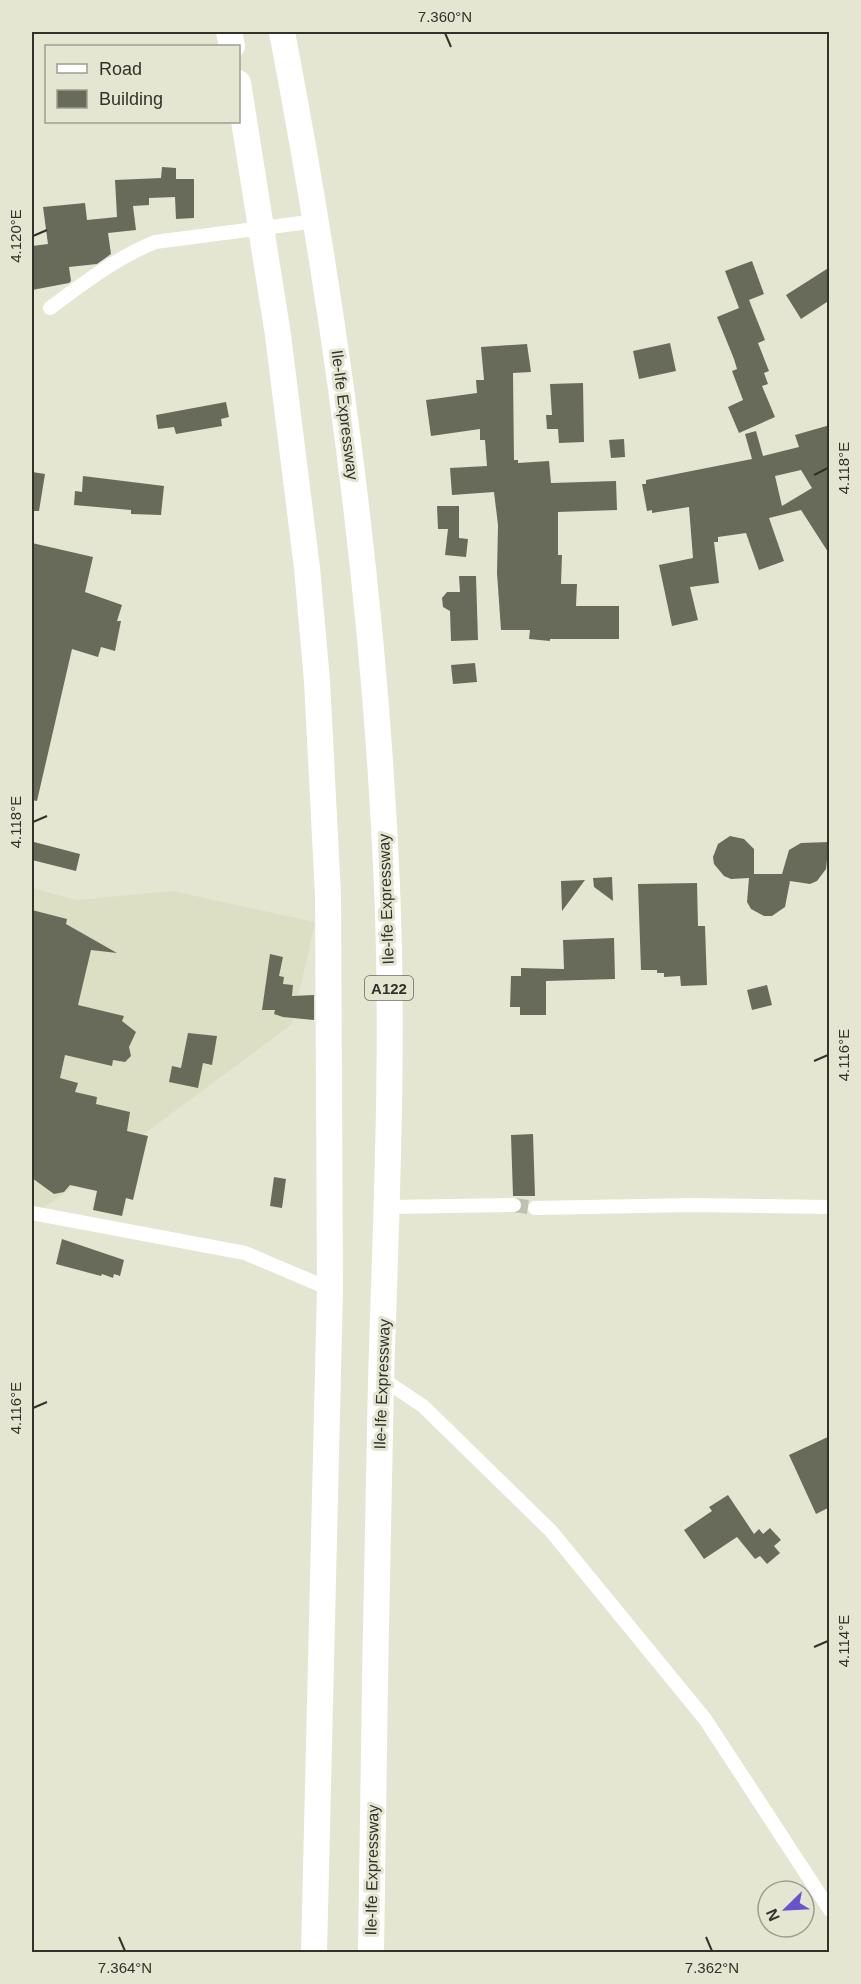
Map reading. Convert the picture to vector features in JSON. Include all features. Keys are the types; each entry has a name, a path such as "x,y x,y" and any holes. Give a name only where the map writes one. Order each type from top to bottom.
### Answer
{"highway":[{"name":"Ile-Ife Expressway","path":"282,32 316,221 350,453 382,780 389,993 389,1207 381,1378 370,1953"},
{"path":"240,96 293,444 317,681 328,895 330,1289 314,1953"}],"street":[{"path":"50,308 133,251 155,242 316,221"},
{"path":"389,1207 514,1205"},
{"path":"536,1208 692,1205 830,1207"},
{"path":"32,1213 245,1253 330,1289"},
{"path":"381,1378 423,1406 551,1531 705,1719 830,1910"}],"shaded area":[{"path":"32,888 77,900 172,891 315,922 292,1024 32,1217"}],"building":[{"path":"162,167 176,168 176,179 194,179 194,218 176,219 175,197 149,198 149,205 133,206 136,230 108,233 111,254 97,264 69,267 71,281 69,283 32,290 32,246 48,244 43,207 85,203 87,220 117,217 115,180 161,178"},
{"path":"752,261 764,294 749,300 765,340 758,343 769,371 764,373 768,384 762,386 775,417 739,433 728,407 743,400 732,371 737,369 734,359 717,317 739,308 725,271"},
{"path":"830,267 830,300 801,319 786,295"},
{"path":"670,343 676,371 639,379 633,351"},
{"path":"527,344 531,372 513,373 514,460 518,460 518,463 549,461 551,483 616,481 617,510 558,512 558,555 562,555 561,584 577,584 576,606 619,606 619,639 550,639 550,641 529,639 530,630 501,630 497,573 498,525 494,492 452,495 450,468 487,466 485,440 480,440 480,429 431,436 426,400 477,393 476,380 484,380 481,347"},
{"path":"583,383 584,442 559,443 558,429 547,429 546,415 552,415 550,384"},
{"path":"226,402 229,417 221,419 222,426 176,434 174,427 158,429 156,415"},
{"path":"830,425 830,555 801,510 769,518 784,561 759,570 746,533 718,537 718,542 714,542 719,583 690,587 698,620 672,626 659,565 693,558 689,507 652,513 652,510 647,511 642,484 646,484 646,480 752,459 745,434 756,431 763,456 799,447 795,435","holes":["801,470 812,488 782,506 775,476"]},
{"path":"624,439 625,457 611,458 609,440"},
{"path":"32,472 45,474 39,511 32,511"},
{"path":"83,476 164,486 161,515 131,514 131,510 74,505 75,491 82,492"},
{"path":"437,506 459,506 459,538 468,539 466,557 445,555 448,529 438,529"},
{"path":"32,543 93,557 85,592 122,605 117,621 121,621 115,651 101,647 98,657 72,649 37,801 32,800"},
{"path":"459,576 476,576 478,640 451,641 450,611 443,607 442,598 447,592 460,592"},
{"path":"475,663 477,682 453,684 451,665"},
{"path":"730,836 744,839 754,849 754,874 782,874 789,850 801,843 829,842 826,869 817,881 810,884 790,881 785,907 772,916 764,916 751,909 747,902 749,878 731,879 724,876 714,864 713,857 718,844"},
{"path":"34,842 80,854 76,871 32,860"},
{"path":"612,877 613,901 594,887 593,878"},
{"path":"585,880 562,911 561,881"},
{"path":"697,883 698,926 705,926 707,985 681,986 680,976 664,977 664,973 657,973 657,970 641,970 638,884"},
{"path":"32,910 67,919 66,924 117,953 91,950 78,1005 124,1016 122,1021 136,1032 129,1047 131,1056 125,1062 113,1060 112,1066 65,1055 60,1078 78,1083 75,1092 97,1097 96,1104 130,1112 127,1131 148,1136 133,1200 126,1198 122,1216 93,1210 97,1191 70,1185 64,1192 54,1194 32,1178"},
{"path":"614,938 615,979 546,981 546,1015 520,1015 520,1007 510,1007 511,976 521,976 521,968 564,969 563,940"},
{"path":"270,954 283,957 279,976 284,977 283,984 293,985 292,996 314,995 314,1020 283,1017 274,1014 275,1010 262,1010"},
{"path":"767,985 772,1005 752,1010 747,990"},
{"path":"188,1033 217,1036 212,1065 203,1063 198,1088 169,1082 172,1066 181,1068"},
{"path":"533,1134 535,1196 513,1196 511,1135"},
{"path":"274,1177 286,1179 282,1208 270,1206"},
{"path":"62,1239 124,1260 120,1276 114,1274 113,1278 102,1274 101,1276 56,1264"},
{"path":"830,1436 830,1507 816,1514 789,1455"},
{"path":"728,1495 754,1534 759,1529 763,1534 770,1528 781,1540 774,1546 780,1553 767,1564 760,1556 755,1559 737,1537 704,1559 684,1530 712,1511 709,1507"}],"tunnel":[{"path":"514,1205 535,1208"}]}
